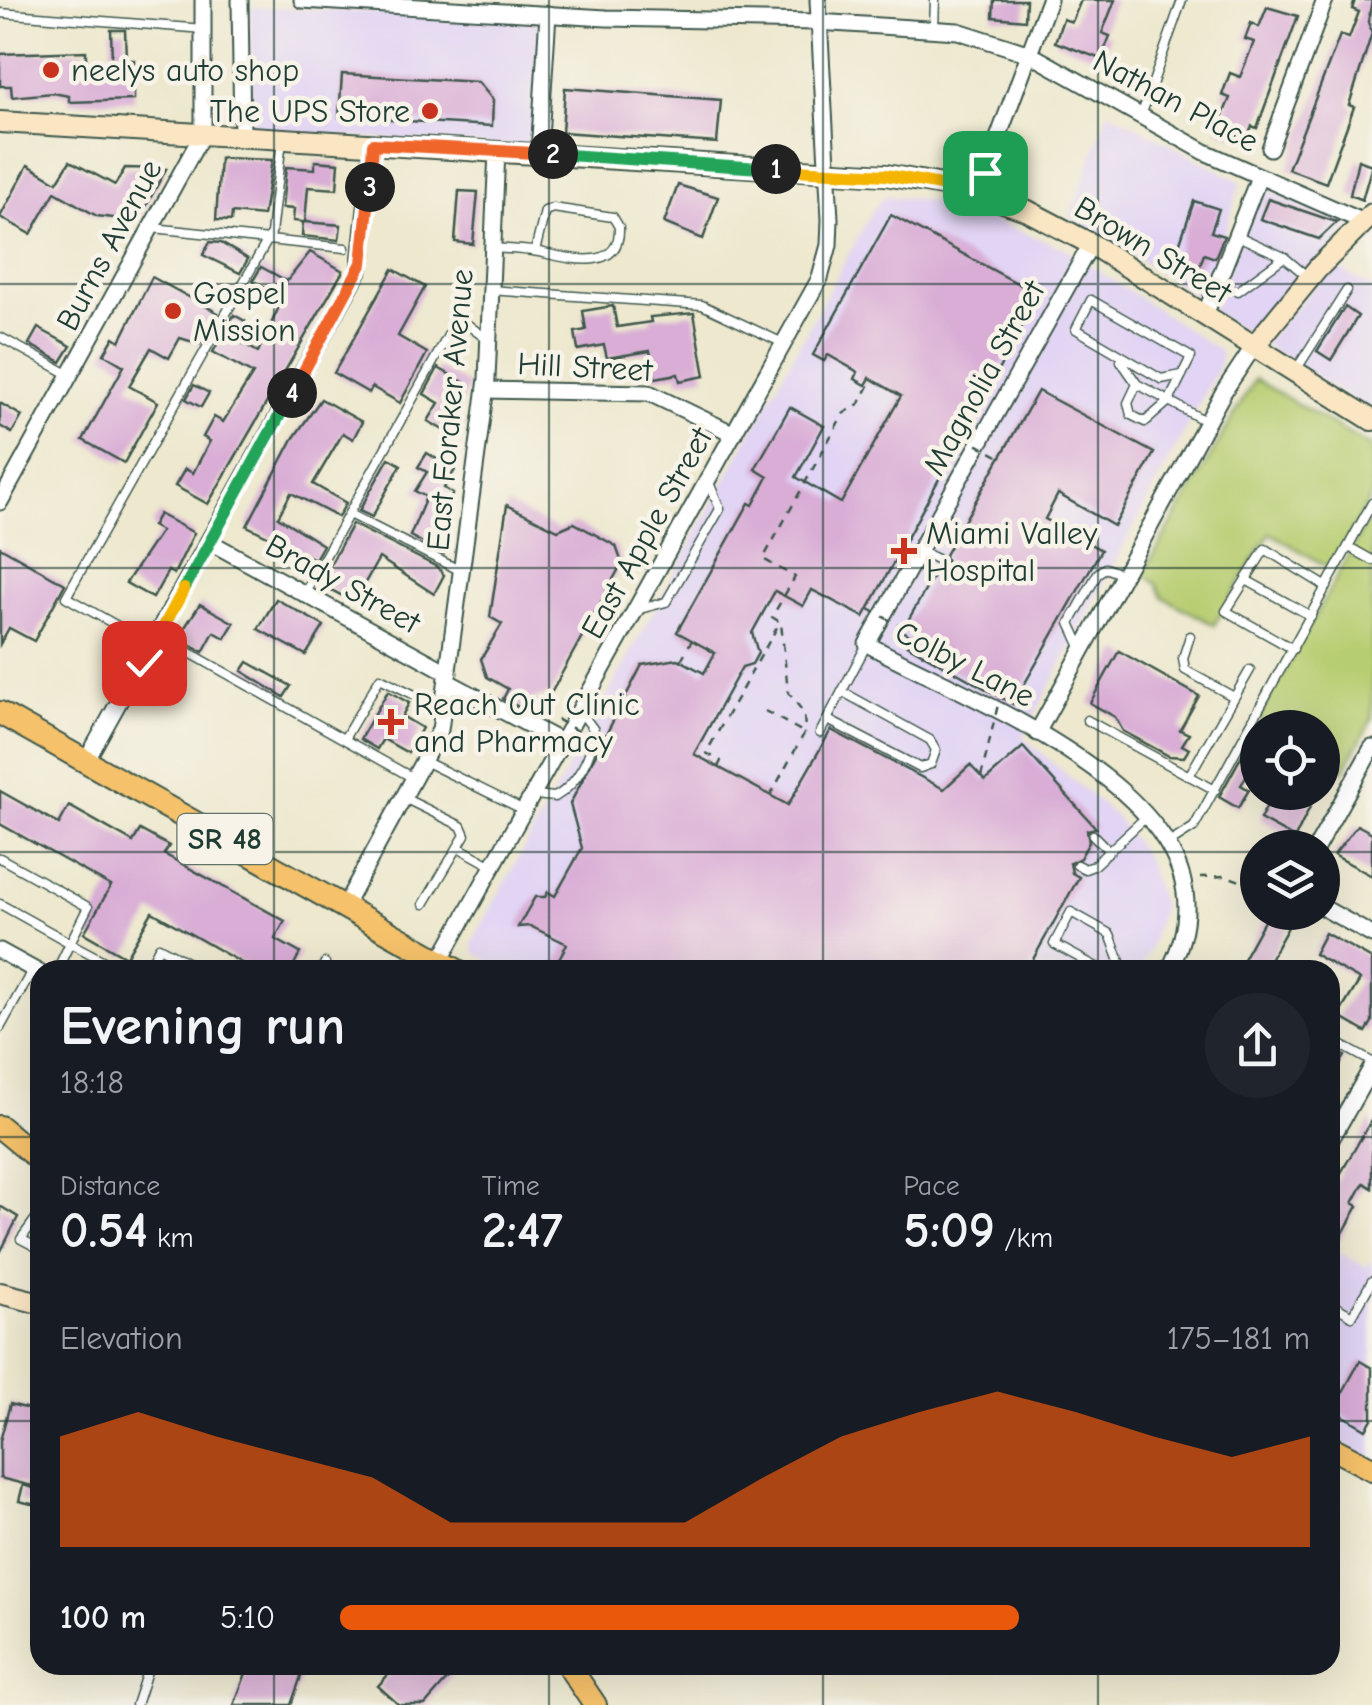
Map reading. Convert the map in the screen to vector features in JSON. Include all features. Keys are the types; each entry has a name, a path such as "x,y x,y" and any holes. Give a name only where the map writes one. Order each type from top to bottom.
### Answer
{"main road":[{"name":"SR 48","path":"3,722 86,760 432,960"},
{"path":"0,1127 30,1152"},
{"path":"1340,1451 1371,1467"},
{"path":"576,1675 595,1705"},
{"path":"577,1675 607,1705"}],"street":[{"name":"Burns Avenue","path":"0,502 203,134 204,0"},
{"path":"240,0 242,136"},
{"name":"Nathan Place","path":"302,0 548,14 934,28 990,39 1030,54 1259,177 1368,218"},
{"name":"East Apple Street","path":"448,960 494,867 820,278 830,245 818,0"},
{"path":"978,192 1049,0"},
{"path":"1270,148 1325,0"},
{"path":"539,153 548,14"},
{"name":"Brown Street","path":"0,122 923,180 978,192 1026,210 1091,244 1372,420"},
{"path":"86,760 361,266 373,144"},
{"name":"East Foraker Avenue","path":"344,907 417,780 444,709 486,390 497,151"},
{"path":"1204,315 1259,177"},
{"path":"1037,733 1207,422 1254,346 1309,278 1368,218"},
{"name":"Magnolia Street","path":"867,644 1091,244"},
{"name":"Hill Street","path":"486,390 649,393 734,434"},
{"name":"Brady Street","path":"210,542 563,743"},
{"name":"Colby Lane","path":"867,644 1037,733 1145,810"},
{"path":"1326,830 1372,748"},
{"path":"1145,810 1169,843 1180,872 1184,916 1171,960"},
{"path":"1340,917 1372,934"},
{"path":"0,951 30,968"},
{"path":"1340,1123 1372,1065"},
{"path":"0,1293 30,1300"}],"lane":[{"path":"934,28 935,0"},
{"path":"1141,116 1182,0"},
{"path":"0,13 204,29"},
{"path":"282,139 267,242 66,597 137,636 158,635 417,780"},
{"path":"492,248 535,251 570,260 600,259 612,252 620,227 613,218 553,208 544,211 535,251"},
{"path":"153,228 345,248"},
{"path":"1236,234 1284,257 1309,278"},
{"path":"1217,284 1238,291 1284,257"},
{"path":"490,290 702,304 784,344"},
{"path":"1295,372 1347,290"},
{"path":"1137,384 1128,402 1131,414 1145,422 1169,401 1174,390 1182,375 1191,357 1091,300 1076,328 1162,380 1182,375"},
{"path":"304,594 450,332 468,324 488,341"},
{"path":"0,336 70,374"},
{"path":"1118,356 1137,384 1207,422"},
{"path":"636,610 666,602 720,509 708,480"},
{"path":"1169,843 1194,827 1372,504"},
{"path":"349,514 462,572"},
{"path":"1349,547 1372,560"},
{"path":"1293,649 1226,612 1265,550 1327,587"},
{"path":"920,551 941,562"},
{"path":"1082,650 1070,624 1079,606 1105,568 1124,575"},
{"path":"1246,580 1311,616"},
{"path":"1190,636 1183,658 1185,670 1234,698"},
{"path":"820,733 867,644"},
{"path":"933,680 941,664"},
{"path":"1189,776 1250,670"},
{"path":"344,739 380,678 444,709"},
{"path":"828,720 920,768 931,764 936,750 930,740 843,692"},
{"path":"534,795 556,797 571,786 593,740 594,730 580,711"},
{"path":"1086,720 1214,790"},
{"path":"426,762 526,811"},
{"path":"406,798 461,826 465,834 424,904"},
{"path":"1076,864 1090,868 1145,810"},
{"path":"1093,835 1108,850"},
{"path":"458,847 494,867"},
{"path":"0,858 88,907 62,960"},
{"path":"0,904 102,960"},
{"path":"1084,960 1054,944 1071,912 1110,934 1119,960"},
{"path":"152,960 159,946 184,960"},
{"path":"0,1028 30,980"},
{"path":"1340,1045 1372,1065"},
{"path":"30,1227 21,1240 30,1244"},
{"path":"1340,1309 1352,1316 1372,1281"},
{"path":"136,1705 146,1675"}],"path":[{"path":"780,622 772,618 796,577 763,558 843,414 860,403 872,380"},
{"path":"964,437 1000,457"},
{"path":"792,493 798,496"},
{"path":"784,508 789,512"},
{"path":"869,609 904,628"},
{"path":"770,796 804,732 804,713 788,692 790,670 781,651 780,622"},
{"path":"718,767 721,761 706,753 780,622"},
{"path":"681,660 692,640"},
{"path":"981,777 1000,696"},
{"path":"529,704 604,746"},
{"path":"765,711 804,732"},
{"path":"1200,876 1227,876 1240,881"}],"shaded area":[{"path":"251,7 540,19 535,148 251,130"},
{"path":"1108,111 1241,182 1203,299 1070,217"},
{"path":"1261,187 1354,224 1253,336 1212,312"},
{"name":"Miami Valley Hospital","path":"885,196 945,203 1064,248 1221,352 1220,364 1023,737 1117,818 1146,858 1162,906 1144,960 488,960 475,953 472,943 874,208"},
{"path":"1333,265 1372,288 1372,412 1264,344"},
{"path":"1340,1253 1367,1267 1372,1259 1372,1459 1340,1442"}],"green space":[{"path":"1255,379 1372,448 1372,495 1331,569 1270,533 1214,625 1163,597 1157,584 1143,574"},
{"path":"1372,513 1372,719 1343,771 1340,710 1263,710"}],"building":[{"path":"994,0 1026,0 1025,20 993,17"},
{"path":"1081,0 1115,0 1102,33 1110,36 1101,59 1055,42 1063,19 1072,22"},
{"path":"1355,0 1372,0 1368,22 1372,33 1349,105 1354,107 1326,183 1288,169 1340,35 1349,38 1359,12 1352,9"},
{"path":"1267,7 1298,16 1257,128 1252,126 1246,140 1217,129 1230,98 1222,95 1230,73 1240,77 1254,42 1245,39 1251,23 1259,27"},
{"path":"111,30 125,30 126,60 134,60 134,100 69,102 69,96 53,93 12,97 11,86 0,86 0,54 86,51 86,62 112,62"},
{"path":"342,74 478,82 493,100 492,126 339,117"},
{"path":"565,88 721,100 717,143 562,132"},
{"path":"220,158 272,160 263,216 232,213 231,221 216,220"},
{"path":"1358,160 1372,165 1362,200 1350,195"},
{"path":"70,161 115,185 125,168 166,169 138,221 97,216 55,192 31,234 0,217 28,165 57,182"},
{"path":"315,161 339,163 337,189 308,187 305,222 341,225 339,240 302,236 303,222 293,221 294,209 282,208 286,167 315,169"},
{"path":"678,185 718,197 703,239 664,223"},
{"path":"459,191 478,192 473,244 455,242"},
{"path":"1268,199 1337,222 1319,239 1260,219"},
{"path":"1194,201 1219,209 1211,232 1224,236 1215,258 1204,254 1198,271 1173,263"},
{"path":"891,215 1039,295 864,617 812,590 803,606 775,591 752,633 758,653 752,664 742,667 694,754 788,805 831,730 944,789 970,765 985,781 1023,747 1096,828 1087,830 1089,842 1080,858 1070,863 1072,873 1079,877 1033,960 558,960 567,944 530,926 518,927 535,897 545,897 548,892 555,896 582,848 570,804 642,665 678,659 704,673 715,653 677,632 749,503 753,505 768,477 755,469 790,407 824,426 796,477 841,503 901,396 870,378 866,385 855,379 858,372 828,355 824,361 813,355"},
{"path":"210,242 221,243 248,259 240,273 203,255"},
{"path":"310,252 343,271 208,504 175,486 185,469 193,473 210,441 203,437 214,417 223,422 253,374 213,352 234,315 245,321 235,339 258,352 284,296 253,281 261,267 287,281"},
{"path":"393,269 425,287 398,336 427,353 400,403 372,387 369,393 334,373"},
{"path":"152,277 218,313 200,344 180,338 169,358 151,348 129,386 158,402 124,463 83,440 124,366 104,354 114,337 120,341"},
{"path":"613,306 617,327 651,322 650,317 694,313 705,376 680,381 678,374 655,378 650,351 607,358 604,345 578,350 575,332 586,330 583,311"},
{"path":"1345,307 1358,316 1331,360 1317,351"},
{"path":"38,328 71,346 61,362 29,344"},
{"path":"438,368 469,385 456,418 465,424 457,438 428,421 439,403 424,394"},
{"path":"194,385 209,393 201,407 186,399"},
{"path":"1038,391 1154,453 1114,526 1058,494 1045,519 1101,550 1013,704 907,645 911,636 902,631 938,568 947,565 945,555"},
{"path":"321,399 362,422 353,439 343,433 313,484 346,503 338,517 291,493 278,517 323,545 315,559 247,526 293,439"},
{"path":"0,403 22,416 12,433 0,426"},
{"path":"427,453 455,470 444,488 453,494 442,511 450,516 438,538 449,545 444,554 410,536 426,497 415,491 427,472 418,467"},
{"path":"389,458 401,465 372,517 359,511"},
{"path":"507,505 558,530 574,523 616,546 622,563 550,695 531,700 525,710 503,699 508,689 487,677 481,659 502,624 490,617"},
{"path":"159,514 194,533 174,574 168,571 153,598 126,583 161,531 152,526"},
{"path":"352,524 437,567 444,575 434,594 379,558 354,602 320,584"},
{"path":"0,547 65,584 34,641 9,628 0,644"},
{"path":"276,599 324,626 306,655 258,629"},
{"path":"200,604 234,623 225,638 214,632 203,652 178,638"},
{"path":"1119,651 1199,696 1180,730 1189,734 1182,745 1189,749 1184,757 1169,756 1123,731 1115,717 1090,703"},
{"path":"248,662 291,686 284,697 242,671"},
{"name":"Reach Out Clinic and Pharmacy","path":"388,691 409,703 402,716 422,728 408,753 383,739 377,749 360,739"},
{"path":"1240,759 1240,805 1238,808 1219,797"},
{"path":"0,791 59,824 69,806 133,842 140,830 169,846 164,854 285,921 275,939 300,953 296,960 236,960 152,912 126,957 84,933 111,886 0,824"},
{"path":"1265,810 1308,810 1299,830 1280,830 1260,819"},
{"path":"1357,825 1372,833 1372,876 1340,858 1340,847"},
{"path":"1259,930 1286,930 1270,960 1243,960"},
{"path":"1325,933 1372,959 1372,1022 1366,1032 1340,1017 1360,980 1340,969 1340,960 1325,960 1314,954"},
{"path":"1372,1119 1372,1188 1364,1183 1353,1203 1358,1206 1340,1239 1340,1175"},
{"path":"0,1206 18,1217 0,1253"},
{"path":"1360,1361 1372,1368 1372,1419 1366,1429 1340,1414 1340,1397"},
{"path":"10,1404 30,1409 30,1486 0,1478 0,1441"},
{"path":"23,1485 30,1487 30,1504 19,1501"},
{"path":"245,1675 302,1675 291,1705 234,1705"},
{"path":"388,1675 451,1675 425,1705 399,1705 378,1686"}],"place":[{"name":"neelys auto shop","path":"51,70"},
{"name":"The UPS Store","path":"430,111"},
{"name":"Gospel Mission","path":"173,311"},
{"name":"Miami Valley Hospital","path":"904,551"},
{"name":"Reach Out Clinic and Pharmacy","path":"391,722"}],"route":[{"path":"144,663 361,266 373,144 886,175 978,192 985,173"}]}
